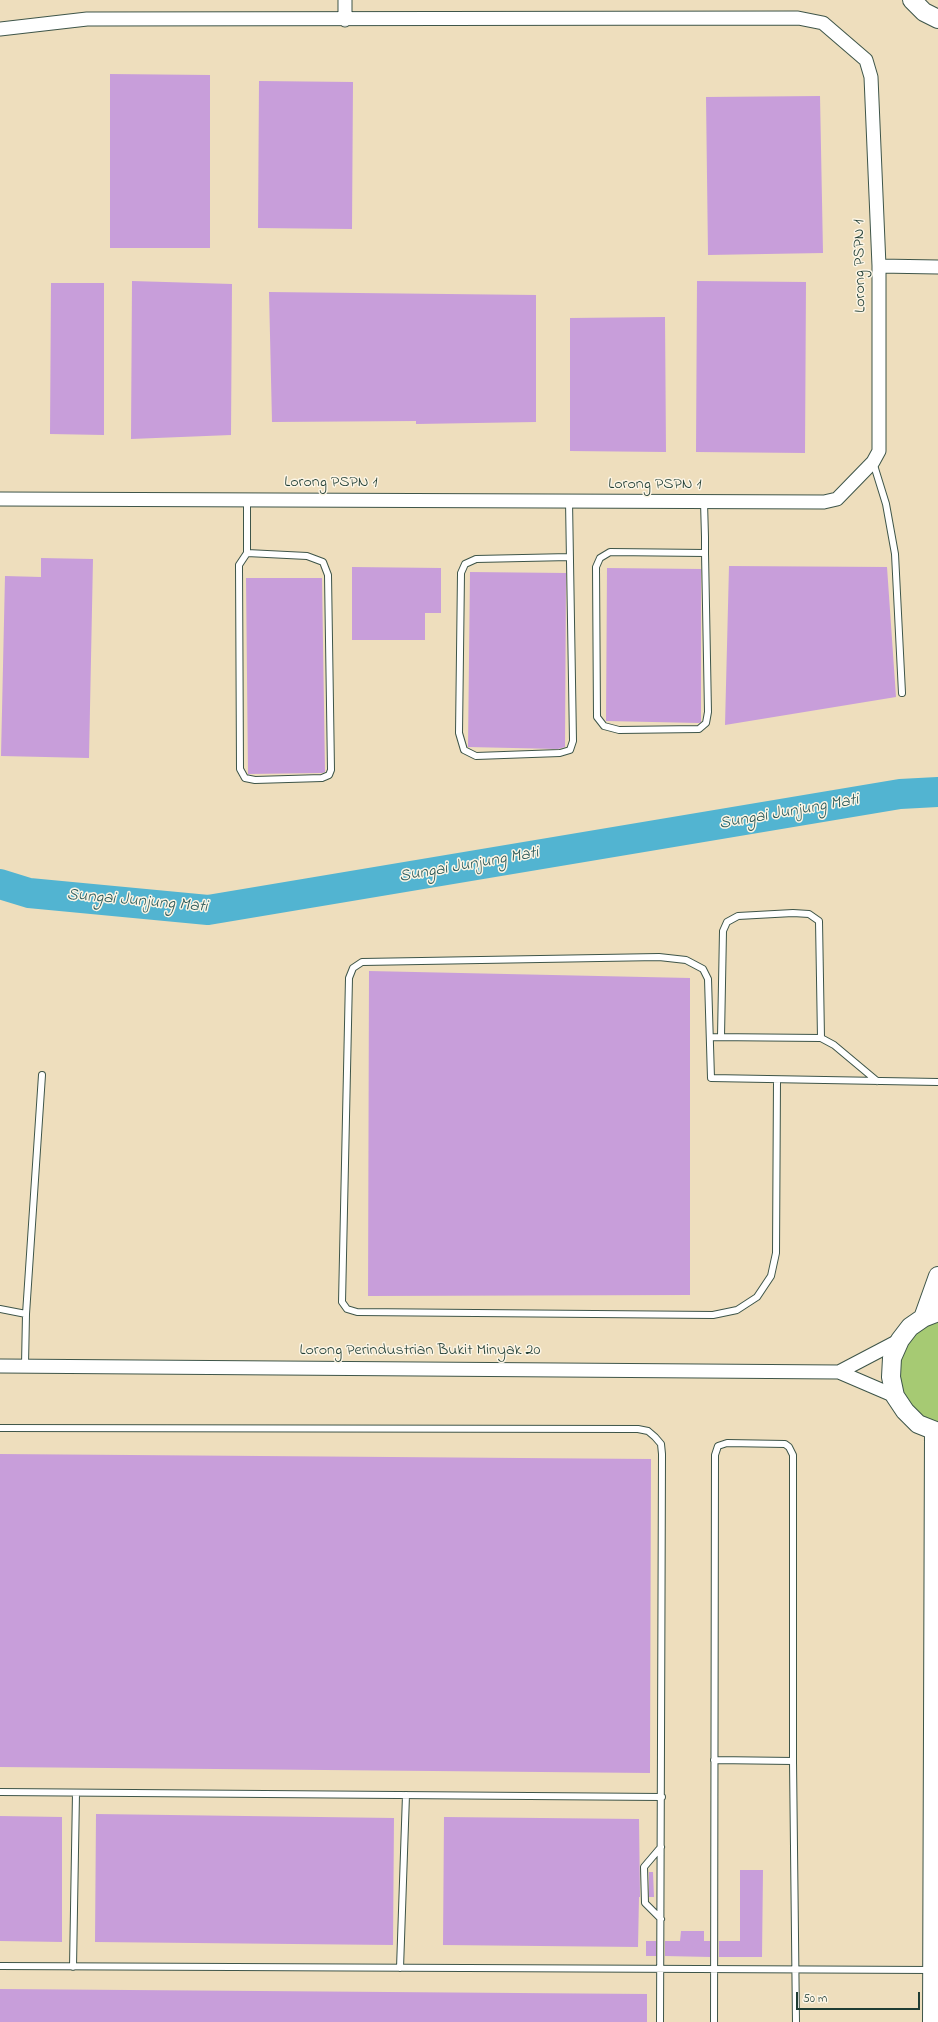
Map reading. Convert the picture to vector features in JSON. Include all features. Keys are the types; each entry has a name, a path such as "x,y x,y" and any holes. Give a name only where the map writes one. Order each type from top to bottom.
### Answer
{"street":[{"path":"345,0 346,20"},
{"path":"912,0 924,12 938,19"},
{"name":"Lorong PSPN 1","path":"0,29 87,19 346,20 798,18 823,23 866,60 871,77 879,266 879,451 873,462 837,499 824,502 0,499"},
{"path":"879,266 938,267"},
{"path":"932,2022 936,1432 918,1424 909,1416 895,1396 891,1377 892,1358 900,1340 910,1327 930,1315 938,1276"},
{"path":"839,1372 900,1340"},
{"name":"Lorong Perindustrian Bukit Minyak 20","path":"0,1366 839,1372"},
{"path":"839,1372 895,1396"}],"lane":[{"path":"873,462 886,504 896,554 902,693"},
{"path":"247,500 247,553 239,565 240,769 245,778 255,780 322,778 329,775 331,770 328,575 323,562 307,556 247,553"},
{"path":"569,501 570,557 573,741 570,750 560,753 476,756 464,750 459,733 461,573 465,564 476,559 570,557"},
{"path":"704,502 705,553 708,712 706,723 699,729 619,730 604,726 597,717 596,567 600,558 610,552 705,553"},
{"path":"721,1036 723,931 727,922 738,916 793,913 809,914 819,921 821,956 821,1038"},
{"path":"778,1080 776,1252 771,1276 757,1297 737,1310 705,1315 357,1312 348,1309 342,1302 349,978 353,968 362,962 659,957 686,960 702,969 708,979 711,1078 938,1082"},
{"path":"708,996 721,996"},
{"path":"710,1037 821,1038 834,1045 877,1081"},
{"path":"25,1365 26,1314 42,1075"},
{"path":"0,1309 26,1314"},
{"path":"0,1428 622,1429 648,1431 656,1436 661,1444 662,1454 662,1797 660,2022"},
{"path":"714,2022 715,1450 718,1446 727,1443 780,1443 789,1447 793,1456 793,1761 796,2022"},
{"path":"714,1760 793,1761"},
{"path":"0,1792 662,1797"},
{"path":"74,1967 76,1793"},
{"path":"400,1968 406,1795"},
{"path":"661,1847 644,1867 645,1903 661,1919"},
{"path":"0,1966 932,1970"}],"green space":[{"path":"938,1320 938,1426 933,1425 904,1401 897,1365 903,1347 915,1332"}],"building":[{"path":"110,74 210,75 210,248 110,248"},
{"path":"259,81 353,82 352,229 258,228"},
{"path":"820,96 823,253 708,255 706,97"},
{"path":"132,281 232,284 231,435 131,439"},
{"path":"697,281 806,282 805,453 696,452"},
{"path":"51,283 104,283 104,435 50,434"},
{"path":"269,292 536,295 536,422 416,424 416,421 272,422"},
{"path":"665,317 666,452 570,451 570,318"},
{"path":"41,558 93,559 89,758 1,756 5,576 41,577"},
{"path":"729,566 887,567 896,697 725,725"},
{"path":"352,567 441,568 441,613 425,613 425,640 352,640"},
{"path":"607,568 701,569 701,722 606,721"},
{"path":"470,572 566,573 565,747 558,749 468,747"},
{"path":"246,578 322,578 325,772 248,774"},
{"path":"369,971 690,978 690,1295 368,1296"},
{"path":"0,1454 651,1459 650,1773 0,1767"},
{"path":"96,1814 394,1818 393,1945 95,1942"},
{"path":"0,1816 62,1817 62,1942 0,1941"},
{"path":"444,1817 639,1819 640,1897 638,1947 443,1945"},
{"path":"740,1870 763,1870 762,1957 719,1957 719,1941 740,1941"},
{"path":"649,1872 653,1872 654,1897 649,1897"},
{"path":"681,1931 704,1931 704,1941 710,1941 710,1957 665,1956 665,1941 680,1941"},
{"path":"646,1941 656,1941 656,1956 646,1956"},
{"path":"0,1989 647,1994 647,2022 0,2022"}],"waterway":[{"name":"Sungai Junjung Mati","path":"0,884 29,893 208,910 900,794 938,792"}]}
